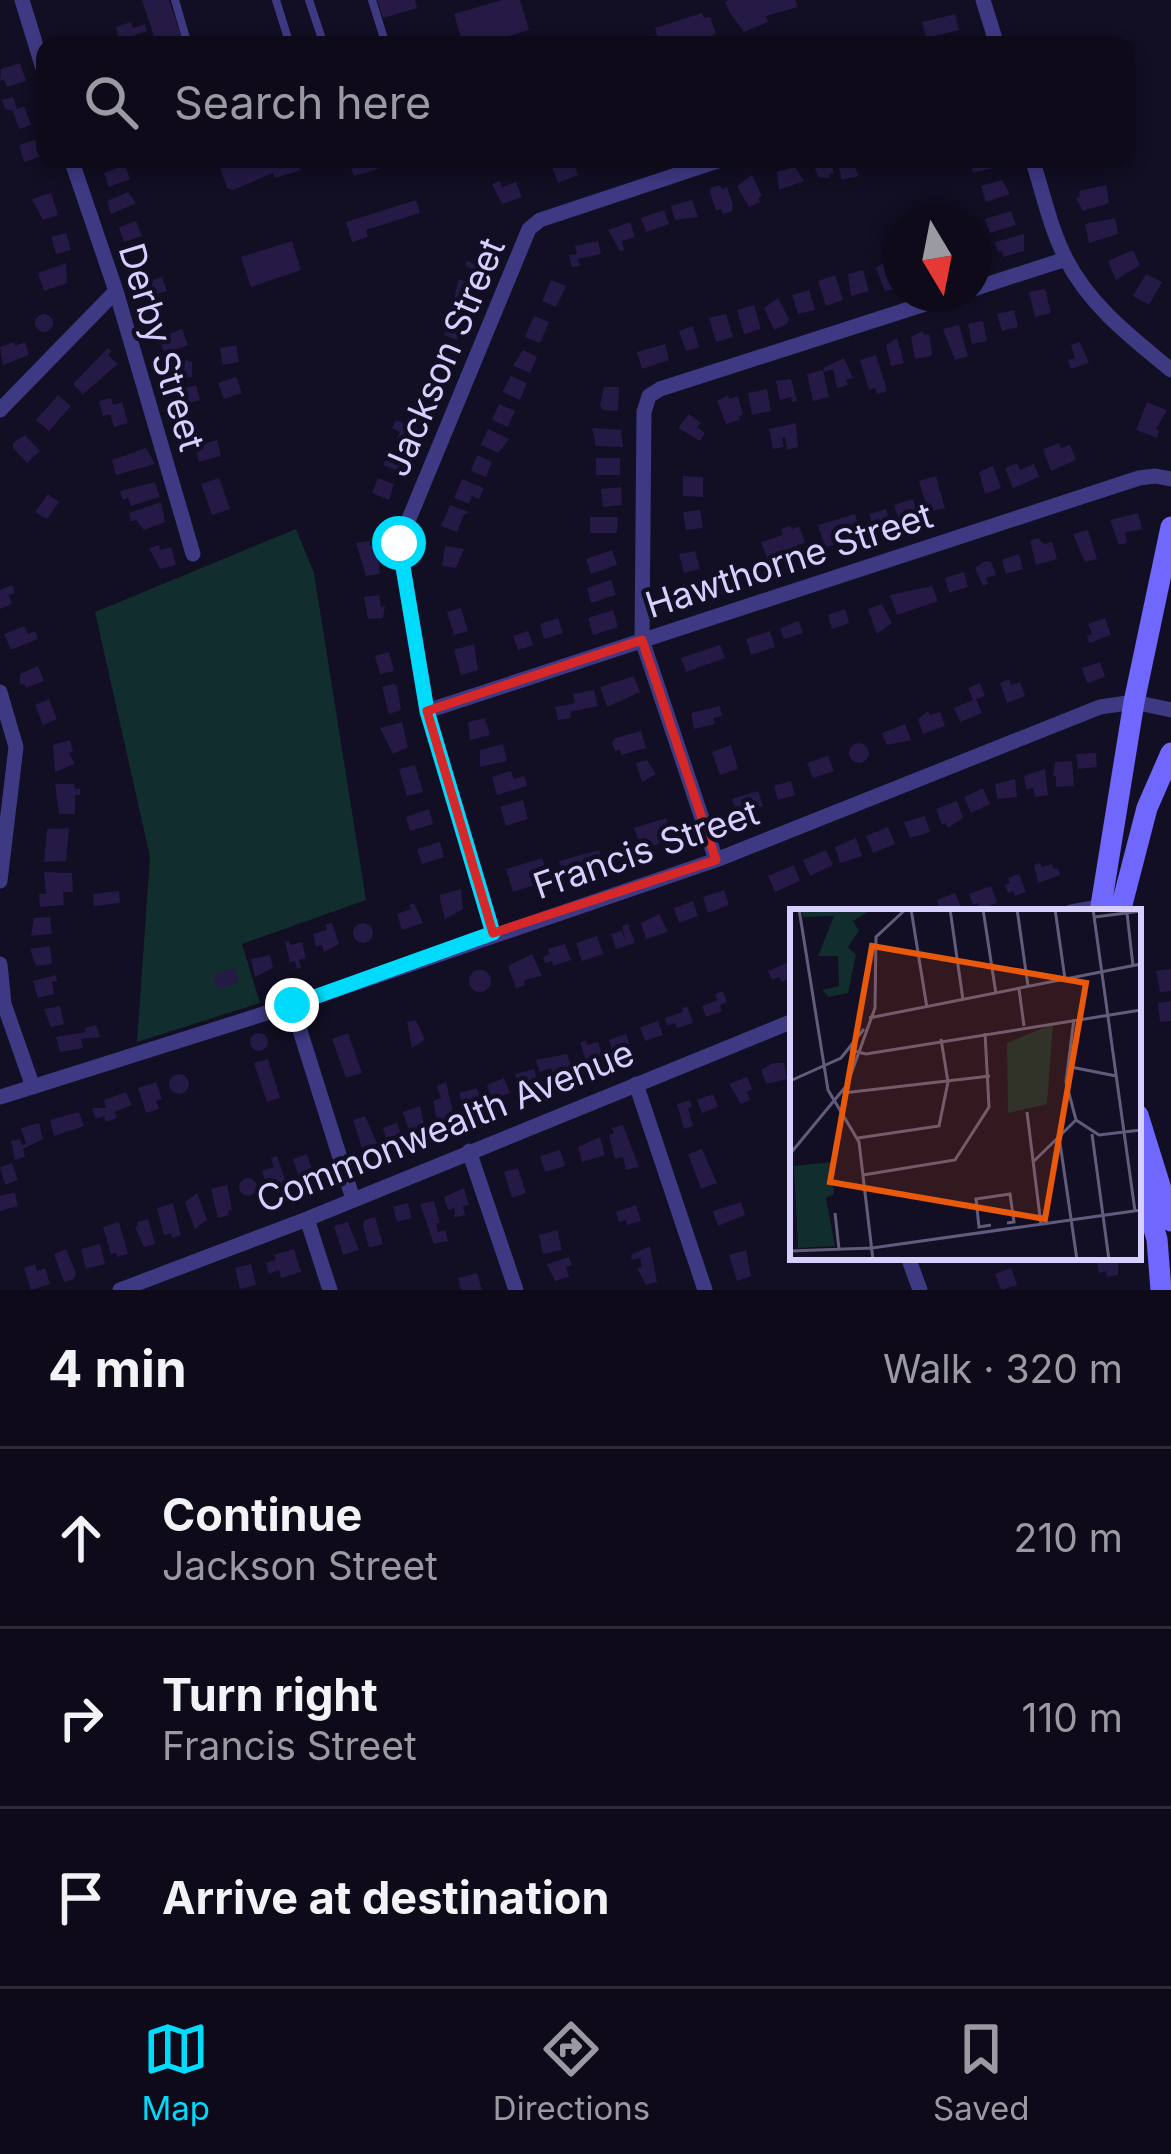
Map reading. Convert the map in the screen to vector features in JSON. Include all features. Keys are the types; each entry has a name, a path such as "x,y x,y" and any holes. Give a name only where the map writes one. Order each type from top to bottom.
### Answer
{"street":[{"path":"22,0 36,46"},
{"path":"983,0 994,36"},
{"name":"Derby Street","path":"74,168 116,291 193,554"},
{"name":"Jackson Street","path":"493,933 427,711 399,543 529,229 697,168"},
{"path":"1035,168 1066,259 1095,302 1171,370"},
{"path":"991,283 1066,259"},
{"path":"0,410 116,291"},
{"path":"716,860 642,640 644,412 649,396 900,312"},
{"name":"Hawthorne Street","path":"427,711 1147,476 1171,479"},
{"path":"1110,908 1134,702 1171,527"},
{"path":"0,692 16,746 0,881"},
{"name":"Francis Street","path":"0,1097 292,1005 716,860 1100,707 1134,702 1171,710"},
{"path":"1110,908 1171,752"},
{"path":"0,964 4,1004 33,1087"},
{"path":"292,1005 353,1199"},
{"name":"Commonwealth Avenue","path":"120,1290 790,1022"},
{"path":"636,1084 705,1290"},
{"path":"1141,1125 1171,1221"},
{"path":"469,1151 516,1290"},
{"path":"1141,1188 1157,1239 1161,1290"},
{"path":"307,1219 330,1290"},
{"path":"909,1260 920,1290"}],"lane":[{"path":"175,0 185,36"},
{"path":"276,0 287,36"},
{"path":"309,0 320,36"},
{"path":"372,0 383,36"}],"highlighted area":[{"path":"642,640 716,860 493,933 427,711"}],"green space":[{"path":"296,529 314,573 366,900 242,944 260,1003 137,1042 150,857 95,612"}],"building":[{"path":"142,0 169,0 181,36 154,36"},
{"path":"377,0 415,0 417,8 383,18"},
{"path":"502,0 520,0 529,30 509,36 460,36 454,14"},
{"path":"795,0 798,7 766,16 768,22 744,32 730,13 725,2"},
{"path":"702,13 710,17 716,34 657,36 655,28"},
{"path":"955,14 959,30 926,36 922,22"},
{"path":"131,22 133,28 145,24 147,31 118,36 116,27"},
{"path":"20,63 26,81 7,87 0,81 1,69"},
{"path":"13,97 17,109 24,106 31,125 19,129 13,111 5,109 2,100"},
{"path":"36,140 36,158 24,162 19,145"},
{"path":"126,168 130,179 109,187 104,173"},
{"path":"220,168 301,170 275,178 273,173 233,190 227,188"},
{"path":"351,168 381,168 354,176"},
{"path":"553,168 575,168 578,175 558,183"},
{"path":"796,168 804,181 779,190 777,172"},
{"path":"815,168 833,168 830,178 818,177"},
{"path":"839,168 856,168 858,176 842,180"},
{"path":"752,175 762,196 749,207 737,186"},
{"path":"1002,180 1010,194 986,202 981,186"},
{"path":"500,181 502,187 516,182 522,197 502,204 492,184"},
{"path":"720,185 727,187 733,205 732,211 723,214 721,209 716,211 710,192"},
{"path":"1106,185 1109,203 1083,211 1076,198 1079,191"},
{"path":"128,192 136,203 111,214 107,201"},
{"path":"51,193 58,215 43,220 32,199"},
{"path":"416,200 420,213 366,230 368,237 352,242 346,222"},
{"path":"692,200 698,217 675,220 671,206"},
{"path":"664,210 669,224 646,232 641,218"},
{"path":"1011,211 1016,225 991,233 991,217"},
{"path":"1115,218 1118,234 1089,243 1085,224"},
{"path":"136,221 142,236 124,242 119,227"},
{"path":"630,222 635,237 622,241 624,250 620,251 608,230"},
{"path":"66,233 71,250 56,254 51,237"},
{"path":"1024,234 1024,251 1003,257 998,252 995,242"},
{"path":"292,241 301,270 251,287 241,257"},
{"path":"598,241 601,254 578,259 580,266 572,267 569,255 577,254 575,246"},
{"path":"482,245 496,251 487,275 465,266 467,261 474,264"},
{"path":"1133,250 1140,265 1116,280 1108,261"},
{"path":"66,263 67,283 44,291 38,273"},
{"path":"863,270 869,291 851,296 848,274"},
{"path":"1146,274 1162,282 1149,305 1133,296"},
{"path":"835,275 843,300 826,306 818,281"},
{"path":"162,277 167,291 142,299 137,285"},
{"path":"459,279 474,286 465,315 451,309"},
{"path":"551,280 566,286 556,307 542,301"},
{"path":"1045,289 1051,313 1035,317 1029,292"},
{"path":"809,290 815,310 798,314 792,295"},
{"path":"778,298 789,319 774,330 764,308"},
{"path":"754,305 761,329 744,334 737,310"},
{"path":"1014,310 1018,327 1002,331 997,314"},
{"path":"44,314 53,323 44,332 35,323"},
{"path":"726,314 733,337 716,342 709,318"},
{"path":"534,316 549,322 540,343 525,337"},
{"path":"450,317 465,323 457,340 444,335"},
{"path":"983,321 987,341 972,344 968,324"},
{"path":"959,325 968,356 955,360 943,329"},
{"path":"693,326 699,347 686,351 679,331"},
{"path":"182,329 188,345 165,354 159,338"},
{"path":"923,331 929,334 931,356 915,359 911,337"},
{"path":"897,338 904,363 891,366 886,345"},
{"path":"14,342 15,346 25,342 29,355 3,365 0,347"},
{"path":"1080,342 1089,363 1071,369 1068,360 1075,358 1071,345"},
{"path":"665,344 669,360 642,369 637,352"},
{"path":"236,345 239,362 223,365 220,348"},
{"path":"108,348 112,352 108,355 118,364 83,394 73,384"},
{"path":"523,350 537,357 530,373 513,366"},
{"path":"876,355 887,391 877,394 875,388 869,390 860,360"},
{"path":"844,358 853,378 837,388 833,369 825,372 823,368"},
{"path":"192,362 192,377 166,381 163,368"},
{"path":"823,370 829,397 813,401 807,374"},
{"path":"511,376 527,383 520,400 502,392"},
{"path":"236,377 242,393 224,399 218,383"},
{"path":"791,379 797,401 792,402 791,397 780,400 776,381"},
{"path":"196,385 200,400 178,406 173,391"},
{"path":"604,387 619,387 618,411 600,406"},
{"path":"767,389 771,411 752,415 748,393"},
{"path":"58,395 71,406 49,431 36,420"},
{"path":"728,395 729,399 738,396 743,415 726,424 717,401"},
{"path":"111,398 113,405 122,402 128,423 114,427 110,414 103,416 99,401"},
{"path":"1147,402 1167,410 1156,429 1157,438 1136,430"},
{"path":"499,404 515,411 508,427 492,420"},
{"path":"689,414 701,423 697,427 705,433 700,441 678,428"},
{"path":"396,420 419,429 410,444 397,438 400,432 392,428"},
{"path":"796,423 798,447 787,450 785,437 784,447 773,449 769,429"},
{"path":"592,428 621,430 623,447 596,446"},
{"path":"488,429 509,439 498,453 481,445"},
{"path":"25,435 40,451 27,463 13,448"},
{"path":"217,440 221,456 199,462 195,446"},
{"path":"1059,443 1061,448 1070,445 1076,460 1051,471 1043,449"},
{"path":"146,448 155,464 116,475 112,460"},
{"path":"390,449 407,456 400,472 383,465"},
{"path":"477,455 492,462 486,477 471,471"},
{"path":"596,458 620,458 620,475 596,475"},
{"path":"1017,463 1020,470 1034,464 1039,477 1013,488 1005,468"},
{"path":"993,466 1001,488 985,494 979,472"},
{"path":"683,476 703,477 703,497 683,496"},
{"path":"936,476 945,508 928,512 919,481"},
{"path":"219,478 230,509 212,515 201,484"},
{"path":"378,478 394,484 389,500 372,493"},
{"path":"462,479 484,488 479,499 472,496 469,504 454,498"},
{"path":"155,482 160,497 131,506 128,498 123,500 120,491"},
{"path":"621,487 622,505 603,507 601,489"},
{"path":"48,494 59,502 47,519 35,512"},
{"path":"913,499 918,517 900,523 894,505"},
{"path":"161,502 165,522 144,530 136,520 131,522 129,513"},
{"path":"450,505 469,512 457,532 441,526"},
{"path":"886,509 891,525 874,530 869,514"},
{"path":"700,510 703,528 686,530 683,512"},
{"path":"1138,513 1142,529 1125,533 1127,543 1119,545 1110,520"},
{"path":"855,514 860,531 825,547 818,525"},
{"path":"590,517 618,517 617,533 590,533"},
{"path":"799,526 805,543 770,566 761,542 783,535 781,529"},
{"path":"1088,530 1097,559 1085,562 1073,534"},
{"path":"1038,538 1044,544 1052,542 1057,559 1036,565 1030,541"},
{"path":"370,541 370,546 376,546 380,574 366,576 356,543"},
{"path":"159,545 160,550 171,547 176,565 160,569 149,548"},
{"path":"445,546 464,549 456,568 442,566"},
{"path":"612,550 617,565 591,574 586,559"},
{"path":"695,551 700,569 684,573 679,554"},
{"path":"1019,554 1023,569 1006,574 1002,560"},
{"path":"991,562 996,575 986,578 988,584 983,586 975,568"},
{"path":"728,570 735,590 687,606 681,587"},
{"path":"964,572 968,587 949,593 945,578"},
{"path":"611,580 616,595 591,603 587,588"},
{"path":"12,585 12,604 0,609 0,590"},
{"path":"932,586 938,601 897,615 890,595"},
{"path":"379,595 381,607 385,606 383,618 368,619 364,597"},
{"path":"882,604 892,623 877,634 868,609"},
{"path":"461,608 468,631 454,635 447,612"},
{"path":"845,609 849,623 832,629 828,615"},
{"path":"613,610 618,627 593,635 588,618"},
{"path":"558,618 563,633 544,639 540,624"},
{"path":"1105,618 1111,635 1089,643 1088,624"},
{"path":"799,621 803,633 784,639 780,628"},
{"path":"24,626 28,634 35,631 38,639 11,650 4,634"},
{"path":"528,631 533,645 518,650 513,636"},
{"path":"770,631 775,647 751,655 746,639"},
{"path":"474,644 478,670 461,675 454,650"},
{"path":"720,645 725,658 686,672 681,658"},
{"path":"389,652 394,671 380,674 375,656"},
{"path":"1100,662 1105,677 1087,683 1082,668"},
{"path":"38,666 44,681 26,688 20,685 20,674"},
{"path":"634,676 640,692 607,707 600,687"},
{"path":"1009,679 1011,685 1020,682 1025,696 1007,703 1000,683"},
{"path":"980,683 985,696 976,699 982,713 960,722 954,708 973,700 968,688"},
{"path":"393,684 401,710 389,714 382,687"},
{"path":"594,690 598,706 558,720 555,707 575,703 573,694"},
{"path":"49,699 57,719 43,725 35,705"},
{"path":"720,706 722,716 713,718 715,724 694,729 691,713"},
{"path":"928,711 930,715 940,712 945,726 923,734 918,719"},
{"path":"485,718 490,735 470,740 468,722"},
{"path":"402,722 408,747 393,754 380,728"},
{"path":"905,724 911,740 887,745 882,733"},
{"path":"641,731 646,748 621,755 620,750 615,751 612,742 616,738"},
{"path":"70,740 73,752 69,753 75,764 55,772 53,745"},
{"path":"859,743 869,753 859,763 849,753"},
{"path":"503,744 507,761 480,767 480,750"},
{"path":"731,745 738,769 720,775 712,752"},
{"path":"1096,753 1097,767 1078,769 1076,754"},
{"path":"828,756 834,771 813,778 807,763"},
{"path":"647,760 656,774 642,782 636,763"},
{"path":"1072,761 1074,786 1056,787 1055,762"},
{"path":"415,765 423,792 407,796 399,769"},
{"path":"1045,769 1048,795 1035,797 1033,788 1026,789 1024,776"},
{"path":"511,771 514,779 524,776 527,786 497,795 492,777"},
{"path":"1015,779 1017,797 997,799 995,784"},
{"path":"791,781 795,795 778,800 774,786"},
{"path":"55,784 74,784 80,789 80,795 75,795 75,814 59,814"},
{"path":"983,788 990,804 971,813 964,797"},
{"path":"758,791 763,806 731,816 736,810 732,799"},
{"path":"523,800 528,819 506,826 500,807"},
{"path":"957,801 963,818 948,828 936,809"},
{"path":"429,809 433,824 410,831 406,817"},
{"path":"925,816 930,832 910,838 904,822"},
{"path":"666,818 673,837 642,851 634,828"},
{"path":"888,827 895,844 873,853 866,836"},
{"path":"69,828 66,861 44,862 47,829"},
{"path":"856,838 862,856 840,863 835,847"},
{"path":"440,842 444,857 422,864 417,849"},
{"path":"599,850 603,863 576,872 573,868 562,871 559,861"},
{"path":"826,850 833,865 810,876 803,860"},
{"path":"542,858 549,880 513,892 506,869"},
{"path":"1052,864 1060,875 1038,883 1034,865 1042,867"},
{"path":"794,865 800,881 775,892 768,876"},
{"path":"44,872 72,873 73,892 63,892 64,905 40,907 39,894 46,894"},
{"path":"1019,874 1026,892 1015,896 1005,885 1010,883 1008,878"},
{"path":"991,886 997,903 980,909 978,903 973,905 969,894"},
{"path":"461,889 463,909 445,919 439,895"},
{"path":"724,890 729,905 708,913 703,897"},
{"path":"119,891 120,903 94,906 93,894"},
{"path":"955,893 962,909 940,909 937,900"},
{"path":"693,901 698,916 679,923 674,908"},
{"path":"414,903 423,923 402,930 397,914"},
{"path":"659,914 668,932 646,939 641,923"},
{"path":"50,917 52,934 31,936 34,918"},
{"path":"332,923 339,944 324,952 322,945 316,947 313,934"},
{"path":"363,923 373,933 363,943 353,933"},
{"path":"628,924 635,943 616,949 611,934 622,931 626,941 622,926"},
{"path":"597,936 603,954 582,961 576,943"},
{"path":"285,942 290,945 302,942 306,958 299,960 301,968 290,962"},
{"path":"565,944 571,960 553,966 552,961 545,963 548,949"},
{"path":"50,946 52,964 36,966 30,949"},
{"path":"532,954 542,976 524,980 525,985 516,988 508,966"},
{"path":"270,955 273,968 255,977 251,959"},
{"path":"790,961 790,978 782,982 779,977 772,980 768,971"},
{"path":"234,968 239,982 218,989 213,975"},
{"path":"1171,969 1171,991 1160,992 1156,971"},
{"path":"480,970 491,981 480,992 469,981"},
{"path":"56,975 54,994 38,998 33,981"},
{"path":"723,991 727,1002 720,1005 722,1011 706,1017 702,1006 717,1000 715,994"},
{"path":"1171,1001 1171,1021 1160,1022 1158,1003"},
{"path":"60,1006 64,1024 51,1027 44,1009"},
{"path":"687,1006 693,1023 667,1026 665,1018"},
{"path":"416,1020 425,1040 412,1048 407,1022"},
{"path":"658,1021 663,1035 645,1041 640,1027"},
{"path":"96,1025 100,1037 81,1039 83,1048 60,1052 56,1037 86,1032 85,1028"},
{"path":"259,1033 268,1042 259,1051 250,1042"},
{"path":"348,1033 362,1073 346,1078 332,1039"},
{"path":"626,1034 634,1057 617,1062 609,1040"},
{"path":"580,1042 587,1045 598,1042 603,1058 587,1065"},
{"path":"567,1054 572,1069 554,1076 551,1068 540,1072 536,1060"},
{"path":"268,1059 280,1098 267,1102 254,1063"},
{"path":"784,1063 787,1079 766,1084 761,1070"},
{"path":"534,1069 538,1083 520,1092 515,1074"},
{"path":"179,1074 189,1084 179,1094 169,1084"},
{"path":"747,1077 750,1100 741,1104 729,1084"},
{"path":"504,1078 510,1093 492,1100 487,1085"},
{"path":"156,1082 162,1099 156,1101 159,1109 146,1113 138,1088"},
{"path":"446,1082 454,1116 437,1122 433,1101 441,1098 437,1086"},
{"path":"477,1088 483,1105 464,1108 459,1093"},
{"path":"126,1092 132,1105 115,1112 117,1118 96,1119 92,1108 106,1108 104,1100"},
{"path":"713,1094 718,1107 702,1113 697,1100"},
{"path":"690,1100 693,1126 684,1129 677,1104"},
{"path":"420,1106 425,1128 410,1133 403,1112"},
{"path":"79,1112 84,1126 54,1136 50,1120"},
{"path":"365,1116 377,1143 363,1151 353,1120"},
{"path":"39,1123 43,1139 23,1149 25,1157 15,1160 11,1141 20,1139 26,1144 21,1128"},
{"path":"397,1123 402,1138 388,1143 383,1128"},
{"path":"623,1125 639,1167 626,1170 623,1157 615,1159 609,1135 614,1133 612,1128"},
{"path":"600,1137 605,1155 582,1162 578,1147"},
{"path":"702,1149 717,1183 701,1189 688,1154"},
{"path":"560,1150 565,1166 545,1172 540,1156"},
{"path":"307,1154 313,1172 299,1177 293,1159"},
{"path":"277,1156 286,1182 274,1186 272,1181 266,1183 262,1171 274,1167 271,1158"},
{"path":"12,1163 18,1180 5,1185 0,1167"},
{"path":"518,1168 526,1193 512,1198 504,1172"},
{"path":"248,1178 257,1187 248,1196 239,1187"},
{"path":"227,1185 232,1209 218,1218 211,1189"},
{"path":"464,1188 469,1205 463,1206 465,1215 454,1218 455,1208 448,1210 444,1197"},
{"path":"15,1192 18,1206 0,1211 0,1196"},
{"path":"197,1193 207,1220 195,1229 185,1202"},
{"path":"434,1201 438,1232 445,1230 448,1241 434,1244 420,1204"},
{"path":"741,1202 745,1215 718,1226 713,1211"},
{"path":"173,1203 181,1235 172,1238 171,1233 164,1235 157,1208"},
{"path":"408,1203 412,1218 397,1222 393,1207"},
{"path":"636,1205 641,1221 619,1222 616,1212"},
{"path":"375,1217 383,1244 369,1248 364,1220"},
{"path":"148,1219 155,1244 144,1247 135,1227"},
{"path":"119,1222 128,1254 117,1257 111,1254 103,1227"},
{"path":"348,1222 359,1250 343,1255 334,1226"},
{"path":"557,1230 562,1250 543,1254 539,1235"},
{"path":"100,1244 105,1264 86,1269 81,1249"},
{"path":"650,1246 657,1282 646,1285 637,1268 642,1267 640,1258 632,1260 631,1255"},
{"path":"66,1249 76,1273 64,1282 54,1254"},
{"path":"294,1249 301,1272 281,1278 279,1270 269,1274 266,1263 276,1260 274,1255"},
{"path":"746,1250 751,1276 737,1281 729,1255"},
{"path":"569,1257 569,1277 555,1281 547,1264"},
{"path":"1097,1260 1118,1260 1118,1275 1099,1273"},
{"path":"35,1264 37,1271 45,1268 50,1284 31,1290 24,1268"},
{"path":"251,1264 256,1285 240,1289 235,1268"},
{"path":"1011,1268 1017,1285 1001,1290 995,1274"},
{"path":"477,1273 482,1290 461,1290 458,1278"}],"route":[{"path":"292,1005 493,933 427,711 399,543"}]}
